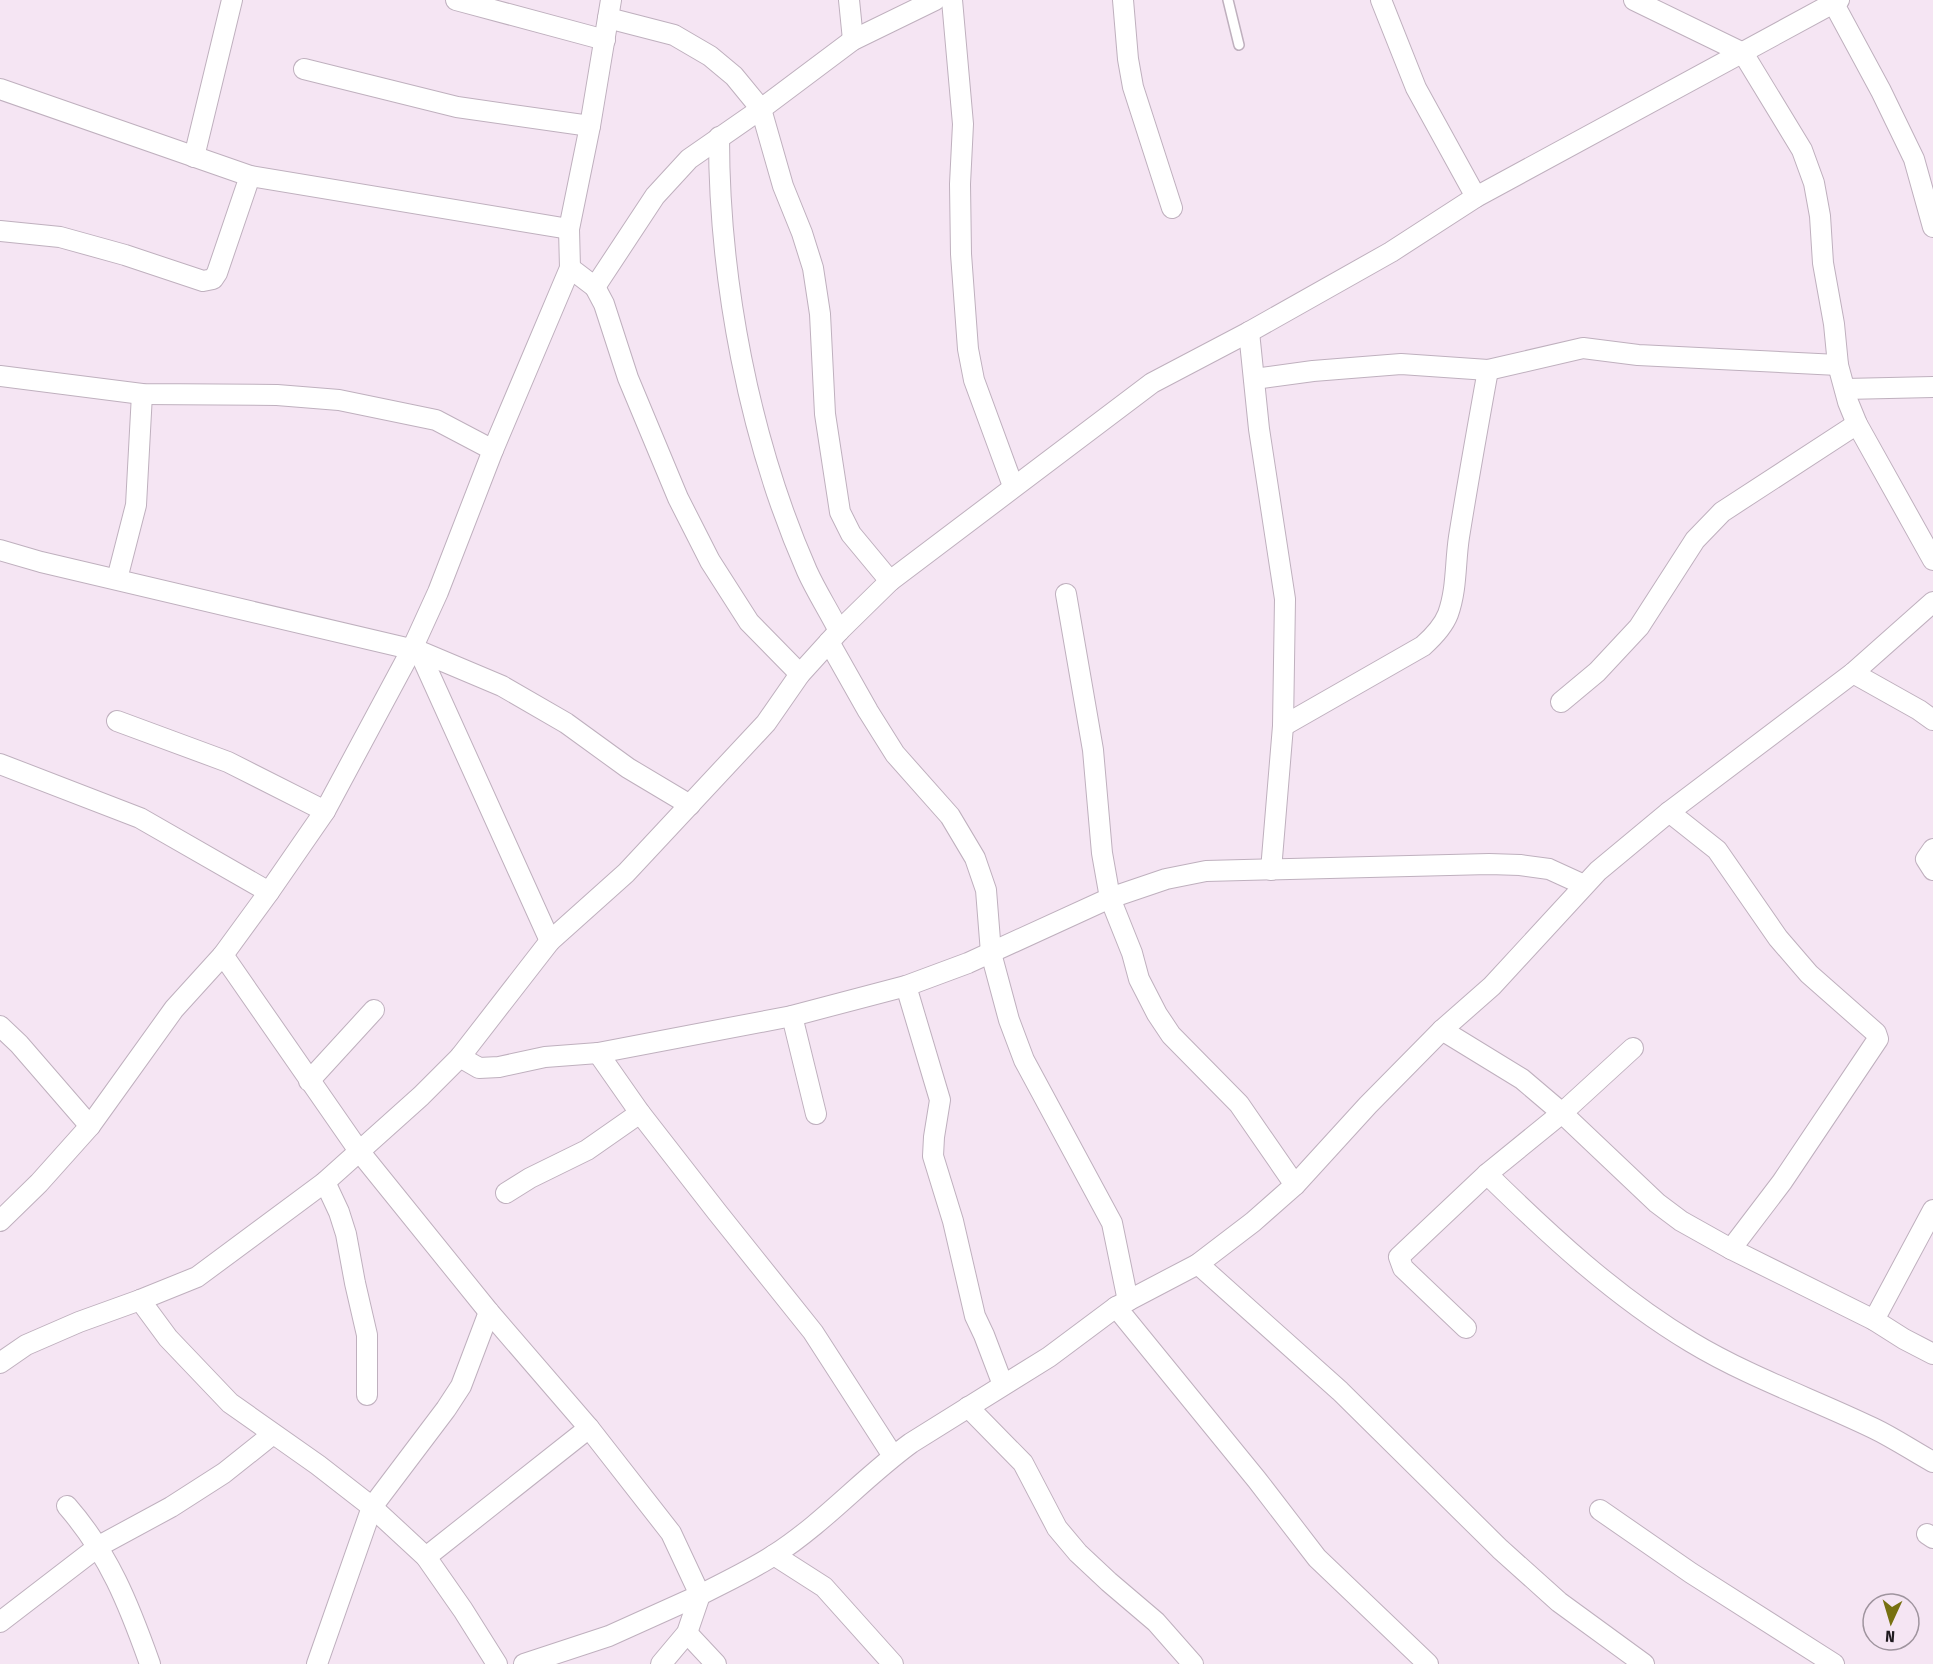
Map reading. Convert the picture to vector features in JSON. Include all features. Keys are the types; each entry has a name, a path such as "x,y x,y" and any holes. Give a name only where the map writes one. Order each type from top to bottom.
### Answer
{"street":[{"path":"194,157 232,0"},
{"path":"456,0 605,40"},
{"path":"849,0 853,40"},
{"path":"595,287 656,195 689,159 761,109 853,40 935,0"},
{"path":"951,0 963,124 960,207 968,349 974,380 1013,486"},
{"path":"1123,0 1133,87 1172,208"},
{"path":"1381,0 1416,88 1476,197"},
{"path":"1634,0 1743,53 1802,150 1814,183 1820,216 1823,263 1834,324 1838,365 1845,389 1857,424 1933,560"},
{"path":"0,1363 26,1345 197,1277 325,1182 421,1096 460,1057 550,941 626,873 766,723 800,674 834,636 890,581 1152,383 1249,332 1391,252 1476,197 1836,2 1914,159 1933,227"},
{"path":"2,1215 90,1126 174,1009 223,955 325,811 415,650 493,450 570,268 569,229 610,9 674,35 710,56 734,76 761,109 783,186 813,268 820,314 825,414 840,512 852,534 890,581"},
{"path":"304,69 458,107 590,126"},
{"path":"0,89 250,176 569,229"},
{"path":"719,137 722,222 742,362 758,427 785,514 834,636 868,711 895,754 950,816 975,858 986,890 991,953 1009,1020 1024,1060 1112,1223 1122,1304 1317,1558 1428,1664"},
{"path":"0,231 60,237 125,255 203,281 213,279 250,176"},
{"path":"570,268 595,287 604,304 628,378 678,498 710,561 749,622 800,674"},
{"path":"1249,332 1258,429 1285,599 1283,726 1271,870"},
{"path":"1254,379 1313,371 1401,364 1488,370 1582,348 1638,355 1838,365"},
{"path":"1283,726 1423,646 1435,636 1447,616 1455,588 1457,549 1488,370"},
{"path":"0,376 142,394 277,394 339,400 436,420 493,450"},
{"path":"1845,389 1933,387"},
{"path":"117,579 136,505 142,394"},
{"path":"1561,702 1597,672 1639,627 1695,540 1722,512 1857,424"},
{"path":"0,550 41,562 415,650 502,686 567,723 628,768 690,805"},
{"path":"1066,594 1089,717 1101,853 1110,898 1132,953 1139,979 1171,1035 1239,1104 1295,1185"},
{"path":"524,1664 609,1636 700,1595 774,1555 822,1519 893,1455 1049,1357 1122,1304 1198,1264 1253,1222 1295,1185 1368,1105 1442,1030 1492,986 1584,885 1669,812 1853,673 1933,602"},
{"path":"415,650 550,941"},
{"path":"1853,673 1933,720"},
{"path":"117,721 228,762 325,811"},
{"path":"0,764 140,818 269,892"},
{"path":"1669,812 1717,850 1778,938 1809,974 1876,1033 1878,1039 1782,1182 1731,1249"},
{"path":"1933,849 1926,859 1933,870"},
{"path":"460,1057 479,1068 499,1067 545,1057 598,1053 792,1016 906,986 991,953 1110,898 1166,879 1206,871 1520,865 1549,869 1584,885"},
{"path":"223,955 359,1151 489,1312 589,1428 671,1533 700,1595 687,1633 661,1664"},
{"path":"906,986 940,1100 933,1156 953,1221 975,1316 1003,1385"},
{"path":"309,1081 374,1010"},
{"path":"792,1016 816,1114"},
{"path":"0,1026 19,1044 90,1126"},
{"path":"1442,1030 1522,1079 1562,1113 1657,1203 1681,1221 1731,1249 1874,1320 1933,1354"},
{"path":"1466,1328 1403,1268 1399,1257 1487,1174 1562,1113 1632,1048"},
{"path":"598,1053 640,1113 813,1332 893,1455"},
{"path":"506,1193 530,1178 587,1150 640,1113"},
{"path":"1487,1174 1541,1228 1645,1314 1694,1344 1873,1428 1933,1462"},
{"path":"325,1182 346,1234 354,1283 367,1335 367,1395"},
{"path":"1874,1320 1933,1210"},
{"path":"1198,1264 1340,1391 1492,1542 1559,1602 1644,1664"},
{"path":"140,1300 168,1338 230,1403 318,1465 372,1507 426,1557 497,1664"},
{"path":"317,1664 372,1507 461,1386 489,1312"},
{"path":"968,1407 1023,1463 1057,1528 1078,1553 1156,1622 1193,1664"},
{"path":"426,1557 589,1428"},
{"path":"0,1622 99,1546 171,1507 224,1473 273,1434"},
{"path":"67,1506 99,1546 132,1614 150,1664"},
{"path":"1600,1510 1691,1573 1834,1664"},
{"path":"774,1555 824,1587 894,1664"},
{"path":"687,1633 716,1664"}],"lane":[{"path":"1228,0 1239,45"}]}
